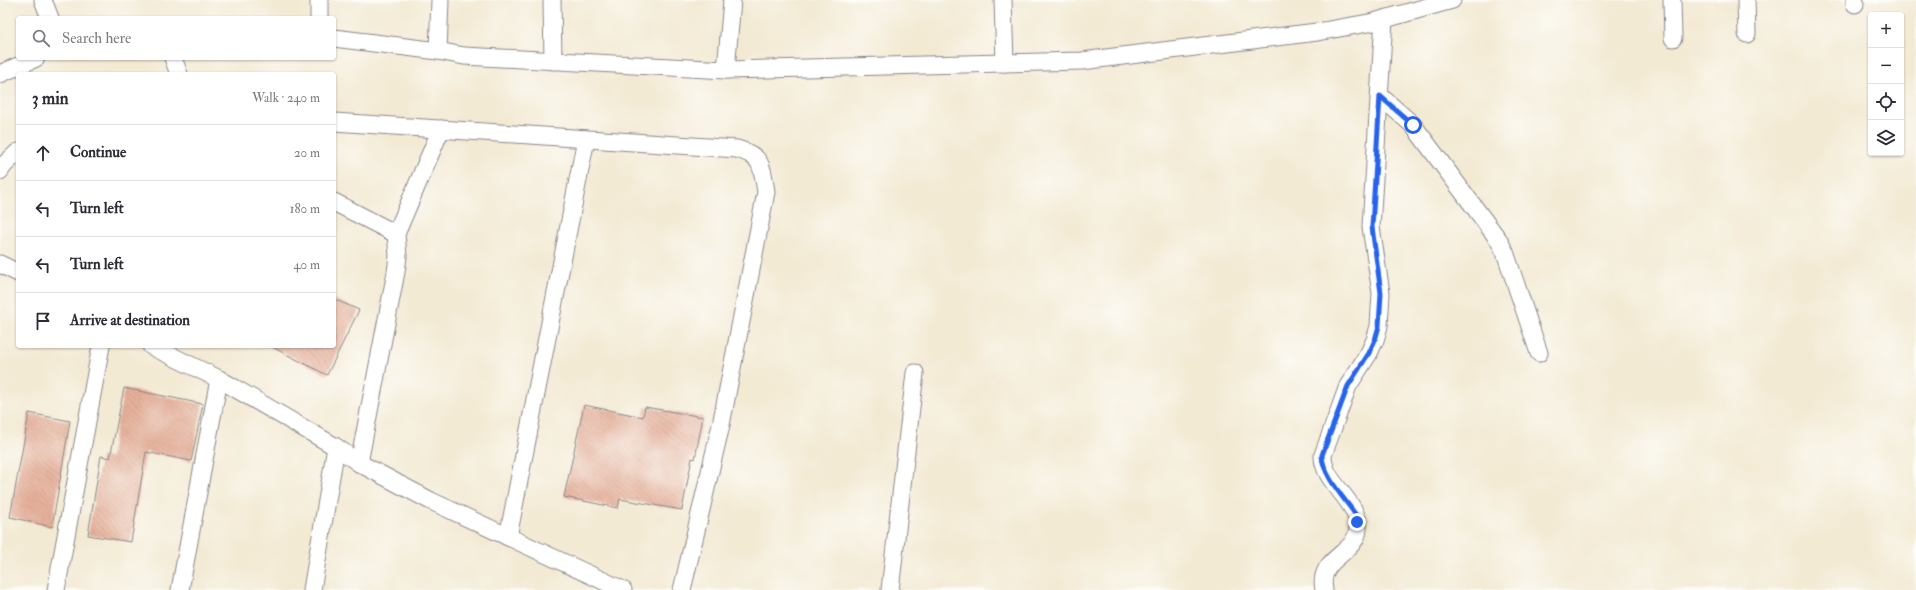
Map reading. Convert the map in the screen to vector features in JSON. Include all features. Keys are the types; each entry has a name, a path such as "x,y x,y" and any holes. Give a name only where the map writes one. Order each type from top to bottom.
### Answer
{"street":[{"path":"43,0 49,16"},
{"path":"319,0 319,16"},
{"path":"438,51 440,0"},
{"path":"552,0 553,61"},
{"path":"726,70 732,0"},
{"path":"1002,0 1005,63"},
{"path":"336,38 438,51 464,56 726,70 1082,61 1316,32 1384,19 1452,0"},
{"path":"1672,0 1673,38"},
{"path":"1746,0 1746,34"},
{"path":"1324,590 1323,577 1326,568 1350,545 1356,536 1358,529 1355,514 1326,472 1322,463 1322,455 1348,386 1372,346 1379,326 1381,293 1372,227 1384,19"},
{"path":"0,74 32,60"},
{"path":"174,60 178,72"},
{"path":"1380,96 1408,120 1498,239 1505,252 1539,353"},
{"path":"336,122 737,149 750,153 759,162 763,172 766,192 721,425 682,590"},
{"path":"359,463 396,272 398,256 396,234 441,129"},
{"path":"508,537 586,139"},
{"path":"0,171 4,164 16,154"},
{"path":"336,203 396,234"},
{"path":"0,264 16,272"},
{"path":"56,590 101,348"},
{"path":"156,348 219,379 336,447 359,463 431,501 623,590"},
{"path":"890,590 915,373"},
{"path":"180,590 219,379"},
{"path":"312,590 336,447"}],"building":[{"path":"336,300 359,310 327,375 274,348 336,348"},
{"path":"124,388 203,404 191,461 146,452 131,542 88,535 101,456 110,458"},
{"path":"584,405 643,417 645,407 703,417 695,459 692,458 682,510 620,499 618,508 564,497"},
{"path":"29,413 70,421 52,527 10,517"}],"route":[{"path":"1357,522 1355,514 1326,472 1322,463 1322,455 1348,386 1369,353 1379,326 1381,293 1373,244 1372,227 1380,96 1413,125"}]}
